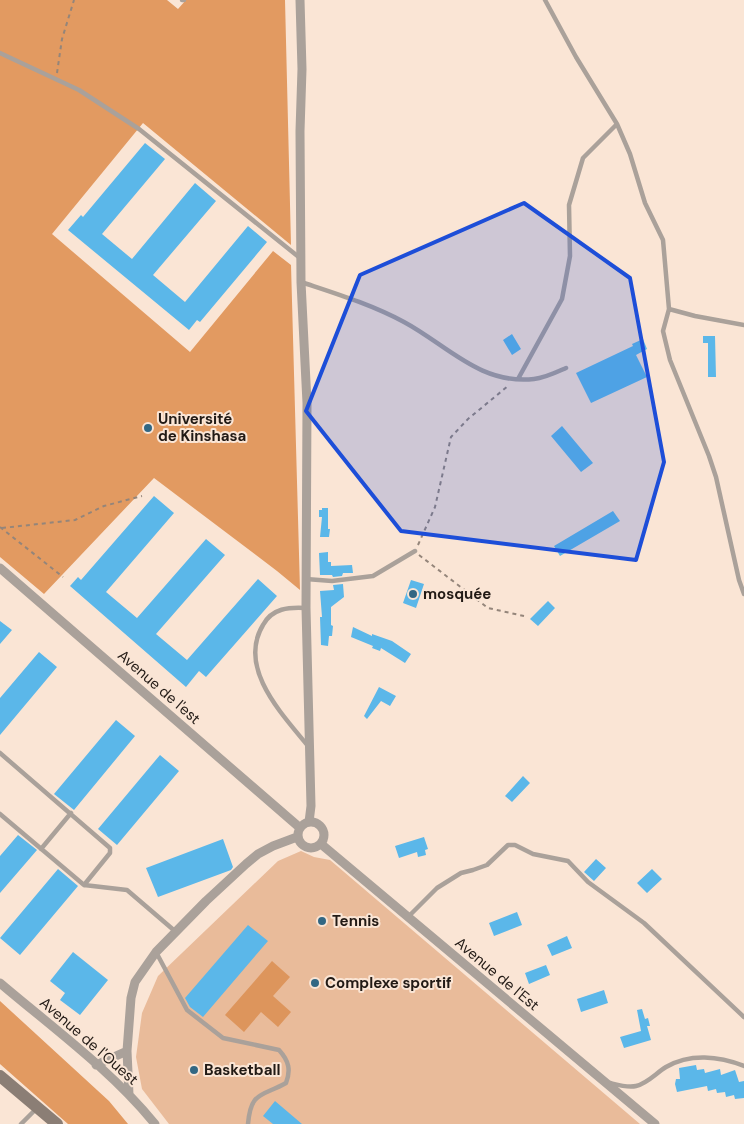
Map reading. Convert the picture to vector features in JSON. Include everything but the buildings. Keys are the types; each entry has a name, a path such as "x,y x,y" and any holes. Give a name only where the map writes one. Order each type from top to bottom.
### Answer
{"street":[{"path":"129,1094 127,1051 135,982 156,952 206,901 258,854 298,832 309,822 311,806 306,608 307,403 301,282 300,131 302,69 300,0"},
{"name":"Avenue de l'est","path":"1,570 298,832"},
{"path":"298,832 301,844 308,848 321,844 324,837 321,828 314,822 309,822"},
{"name":"Avenue de l'Est","path":"321,844 655,1124"},
{"name":"Avenue de l'Ouest","path":"0,984 129,1094 155,1124"},
{"path":"96,1065 127,1051"},
{"path":"0,1076 57,1124"}],"lane":[{"path":"545,0 576,57 617,124 630,154 645,203 663,240 669,309 663,331 670,360 714,470 739,580 744,594"},
{"path":"0,53 79,90 139,129 301,259"},
{"path":"518,379 562,299 570,256 569,205 583,158 617,124"},
{"path":"301,282 360,301 406,323 464,362 495,377 535,380 566,368"},
{"path":"669,309 744,326"},
{"path":"306,579 332,582 373,576 415,551"},
{"path":"306,608 290,607 276,612 265,620 257,635 254,651 257,669 271,698 309,748"},
{"path":"0,754 108,845 111,851 84,885"},
{"path":"0,814 84,885 127,890 176,932"},
{"path":"41,849 71,814"},
{"path":"408,916 437,888 461,873 487,865 508,845 515,845 533,854 568,861 588,882 644,923 744,1017"},
{"path":"156,952 187,1010 223,1038 279,1050 285,1057 289,1067 286,1083 260,1094 254,1100 249,1109 248,1124"},
{"path":"604,1082 629,1087 637,1086 646,1082 665,1068 682,1060 707,1056 744,1066"},
{"path":"21,1124 38,1107"}],"path":[{"path":"56,79 62,39 74,0"},
{"path":"518,379 490,400 451,437 435,508 415,551 439,572 488,608 524,616"},
{"path":"1,528 75,520 104,506 142,496"},
{"path":"1,528 63,577"}],"highlighted area":[{"path":"524,203 630,278 664,462 636,560 401,531 306,411 360,275"}],"shaded area":[{"path":"0,0 167,0 178,9 186,0 285,0 291,245 143,123 52,234 190,352 273,251 291,265 300,590 154,478 44,594 0,557"},
{"name":"Complexe sportif","path":"301,851 314,857 330,860 640,1124 169,1124 142,1089 136,1057 142,1013 158,976 278,861"},
{"path":"272,961 290,977 273,996 291,1012 278,1027 261,1012 244,1032 225,1015"},
{"path":"0,1001 109,1101 128,1124 68,1124 0,1064"}],"place":[{"name":"Université de Kinshasa","path":"148,428"},
{"name":"mosquée","path":"413,594"},
{"name":"Tennis","path":"322,921"},
{"name":"Complexe sportif","path":"315,983"},
{"name":"Basketball","path":"194,1070"}]}
